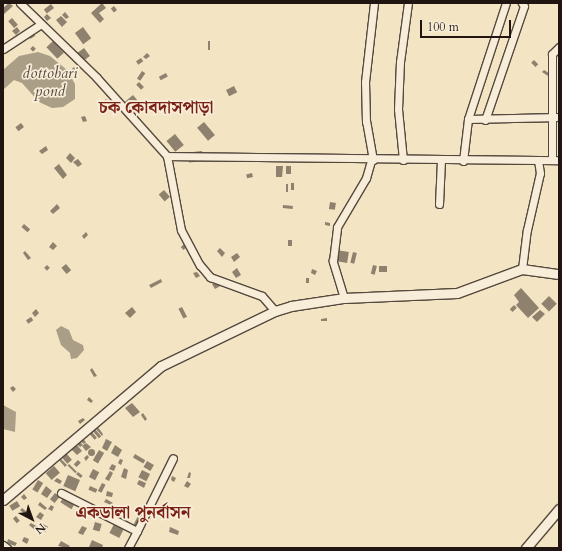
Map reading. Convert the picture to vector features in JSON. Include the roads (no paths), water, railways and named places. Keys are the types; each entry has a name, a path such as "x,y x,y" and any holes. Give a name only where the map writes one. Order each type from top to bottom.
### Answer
{"street":[{"path":"20,3 97,78 167,156 181,230 200,265 210,277 262,296 275,311"},
{"path":"344,298 333,261 337,227 366,178 372,160 366,122 365,82 374,3"},
{"path":"403,160 398,109 400,62 408,3"},
{"path":"463,161 468,119 506,3"},
{"path":"485,120 524,6 522,3"},
{"path":"3,49 42,24"},
{"path":"167,156 463,161 556,160 556,101 552,54 559,47"},
{"path":"552,54 559,61"},
{"path":"468,119 485,120 556,117"},
{"path":"439,204 441,160"},
{"path":"522,268 527,230 540,173 538,160"},
{"path":"3,500 161,366 275,311 291,306 344,298 457,293 522,268 559,274"},
{"path":"128,548 173,458"},
{"path":"61,494 137,531"},
{"path":"526,548 559,509"},
{"path":"3,545 7,548"}],"water":[{"name":"dottobari pond","path":"38,52 50,56 67,70 75,84 75,99 63,107 52,108 39,102 22,83 14,80 3,90 3,70 19,56"},
{"path":"61,326 69,330 73,340 83,345 84,350 77,358 71,359 70,353 61,345 56,330"},
{"path":"3,405 16,412 15,432 3,429"}],"district":[{"name":"চক কোবদাসপাড়া","path":"156,108"},
{"name":"একডালা পুনর্বাসন","path":"133,513"}]}
